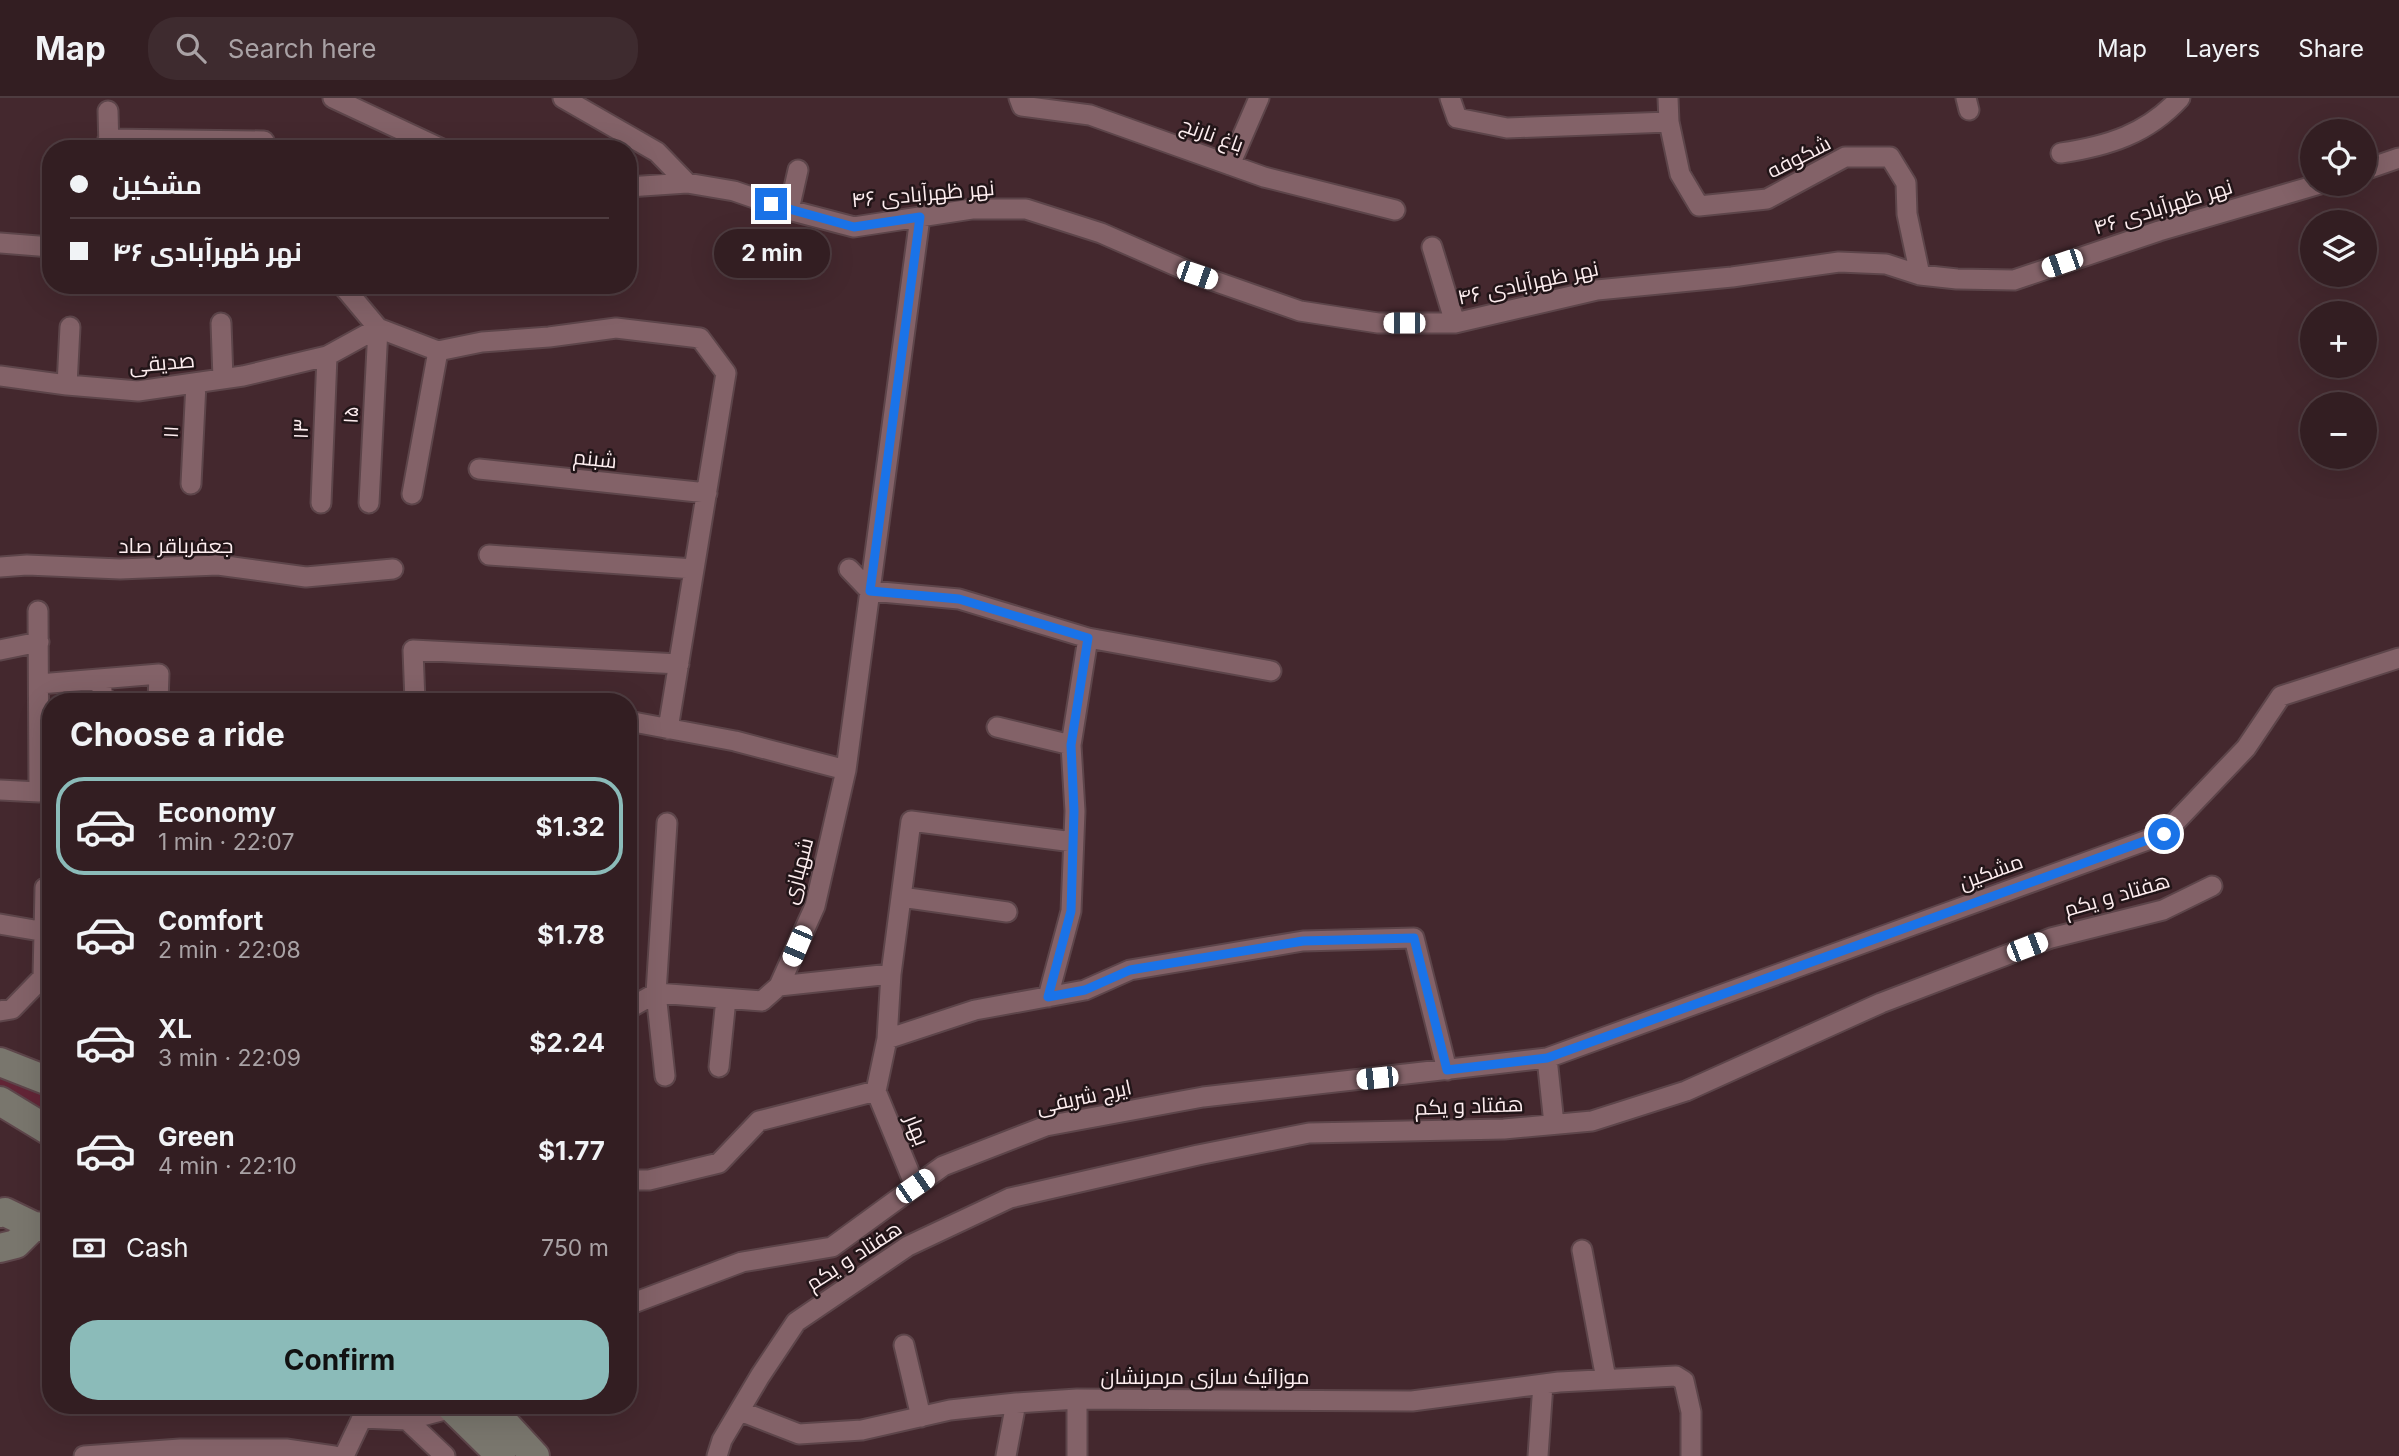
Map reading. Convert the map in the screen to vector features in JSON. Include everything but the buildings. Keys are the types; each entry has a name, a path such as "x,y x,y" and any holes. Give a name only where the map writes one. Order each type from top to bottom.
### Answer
{"main road":[{"path":"0,1062 42,1078"},
{"path":"0,1101 42,1127"},
{"path":"0,1213 5,1212 42,1227"},
{"path":"0,1248 16,1244 42,1228"},
{"path":"458,1414 501,1456"},
{"path":"496,1414 535,1456"}],"street":[{"path":"333,98 423,140"},
{"path":"562,98 636,140"},
{"name":"باغ نارنج","path":"1019,98 1022,106 1090,115 1264,177 1395,210"},
{"path":"1230,165 1259,98"},
{"path":"1450,98 1457,118 1507,128 1670,122 1668,98"},
{"path":"2061,153 2088,149 2125,138 2163,117 2180,98"},
{"path":"108,111 108,140"},
{"name":"شکوفه","path":"1670,122 1680,174 1699,206 1767,199 1845,157 1890,157 1906,183 1907,214 1920,275"},
{"path":"637,141 657,152 687,183"},
{"path":"2377,166 2399,158"},
{"path":"789,210 797,170"},
{"name":"نهر ظهرآبادی ۴۶","path":"637,186 687,183 734,191 789,210 854,227 971,209 1026,209 1101,233 1197,275 1300,311 1378,323 1455,323 1597,290 1732,277 1839,262 1886,264 1920,275 1957,279 2014,280 2159,231 2300,190"},
{"name":"شهبازی","path":"779,986 815,906 846,770 920,217"},
{"path":"0,243 42,246"},
{"path":"1432,247 1455,323"},
{"path":"350,294 378,328 438,351 482,342 616,328 700,338 726,373 668,729"},
{"path":"221,323 223,379"},
{"path":"67,385 70,327"},
{"name":"صدیقی","path":"0,376 138,391 243,376 327,356 378,328"},
{"name":"۱۵","path":"369,503 378,328"},
{"path":"412,494 438,351"},
{"name":"۱۳","path":"321,503 327,356"},
{"name":"۱۱","path":"191,484 196,383"},
{"name":"شبنم","path":"479,469 707,493"},
{"path":"489,555 694,569"},
{"name":"جعفرباقر صاد","path":"0,567 27,565 120,569 218,565 306,577 393,569"},
{"path":"849,569 870,591 959,599 1088,638 1271,671"},
{"path":"0,790 39,792 38,611"},
{"path":"1048,997 1071,911 1071,745 1088,638"},
{"path":"0,650 39,642"},
{"path":"415,693 413,650 679,664"},
{"name":"مشکین","path":"1547,1058 2164,834 2246,748 2281,696 2399,658"},
{"path":"39,684 159,674 158,693"},
{"path":"101,679 102,693"},
{"path":"637,723 735,741 846,770"},
{"path":"997,727 1071,745"},
{"path":"637,1180 649,1180 719,1163 759,1121 876,1091 887,1039 891,974 911,821 1073,842"},
{"path":"664,1076 656,993 667,823"},
{"name":"هفتاد و یکم","path":"717,1456 722,1440 796,1322 908,1246 1010,1198 1309,1133 1504,1129 1592,1121 1686,1091 1881,1003 2051,938 2163,910 2212,886"},
{"path":"901,897 1007,912"},
{"path":"0,924 42,931"},
{"path":"887,1039 975,1010 1085,990 1130,970 1303,941 1414,938 1447,1070"},
{"path":"637,1004 656,993 761,1001 779,986 891,974"},
{"path":"0,1011 12,1009 42,978"},
{"path":"719,1067 726,999"},
{"path":"1547,1058 1554,1124"},
{"name":"ایرج شریفی","path":"637,1302 742,1262 832,1247 943,1166 1046,1126 1203,1097 1547,1058"},
{"name":"بهار","path":"876,1091 915,1186"},
{"path":"1582,1250 1606,1380"},
{"path":"904,1345 921,1416"},
{"name":"موزائیک سازی مرمرنشان","path":"740,1410 799,1434 862,1430 950,1410 1016,1403 1077,1399 1412,1401 1542,1384 1676,1376 1684,1381 1691,1412 1691,1456"},
{"path":"1538,1456 1542,1384"},
{"path":"1077,1399 1077,1456"},
{"path":"1006,1456 1016,1403"},
{"path":"344,1456 362,1419 407,1420 427,1414"},
{"path":"407,1420 445,1456"},
{"path":"84,1456 180,1450 286,1449 334,1456"}],"shaded area":[{"path":"0,1076 42,1091 42,1116 0,1086"}],"route":[{"path":"771,204 854,227 920,217 870,591 959,599 1088,638 1071,745 1074,811 1071,911 1048,997 1085,990 1130,970 1303,941 1414,938 1447,1070 1547,1058 2164,834"}]}
